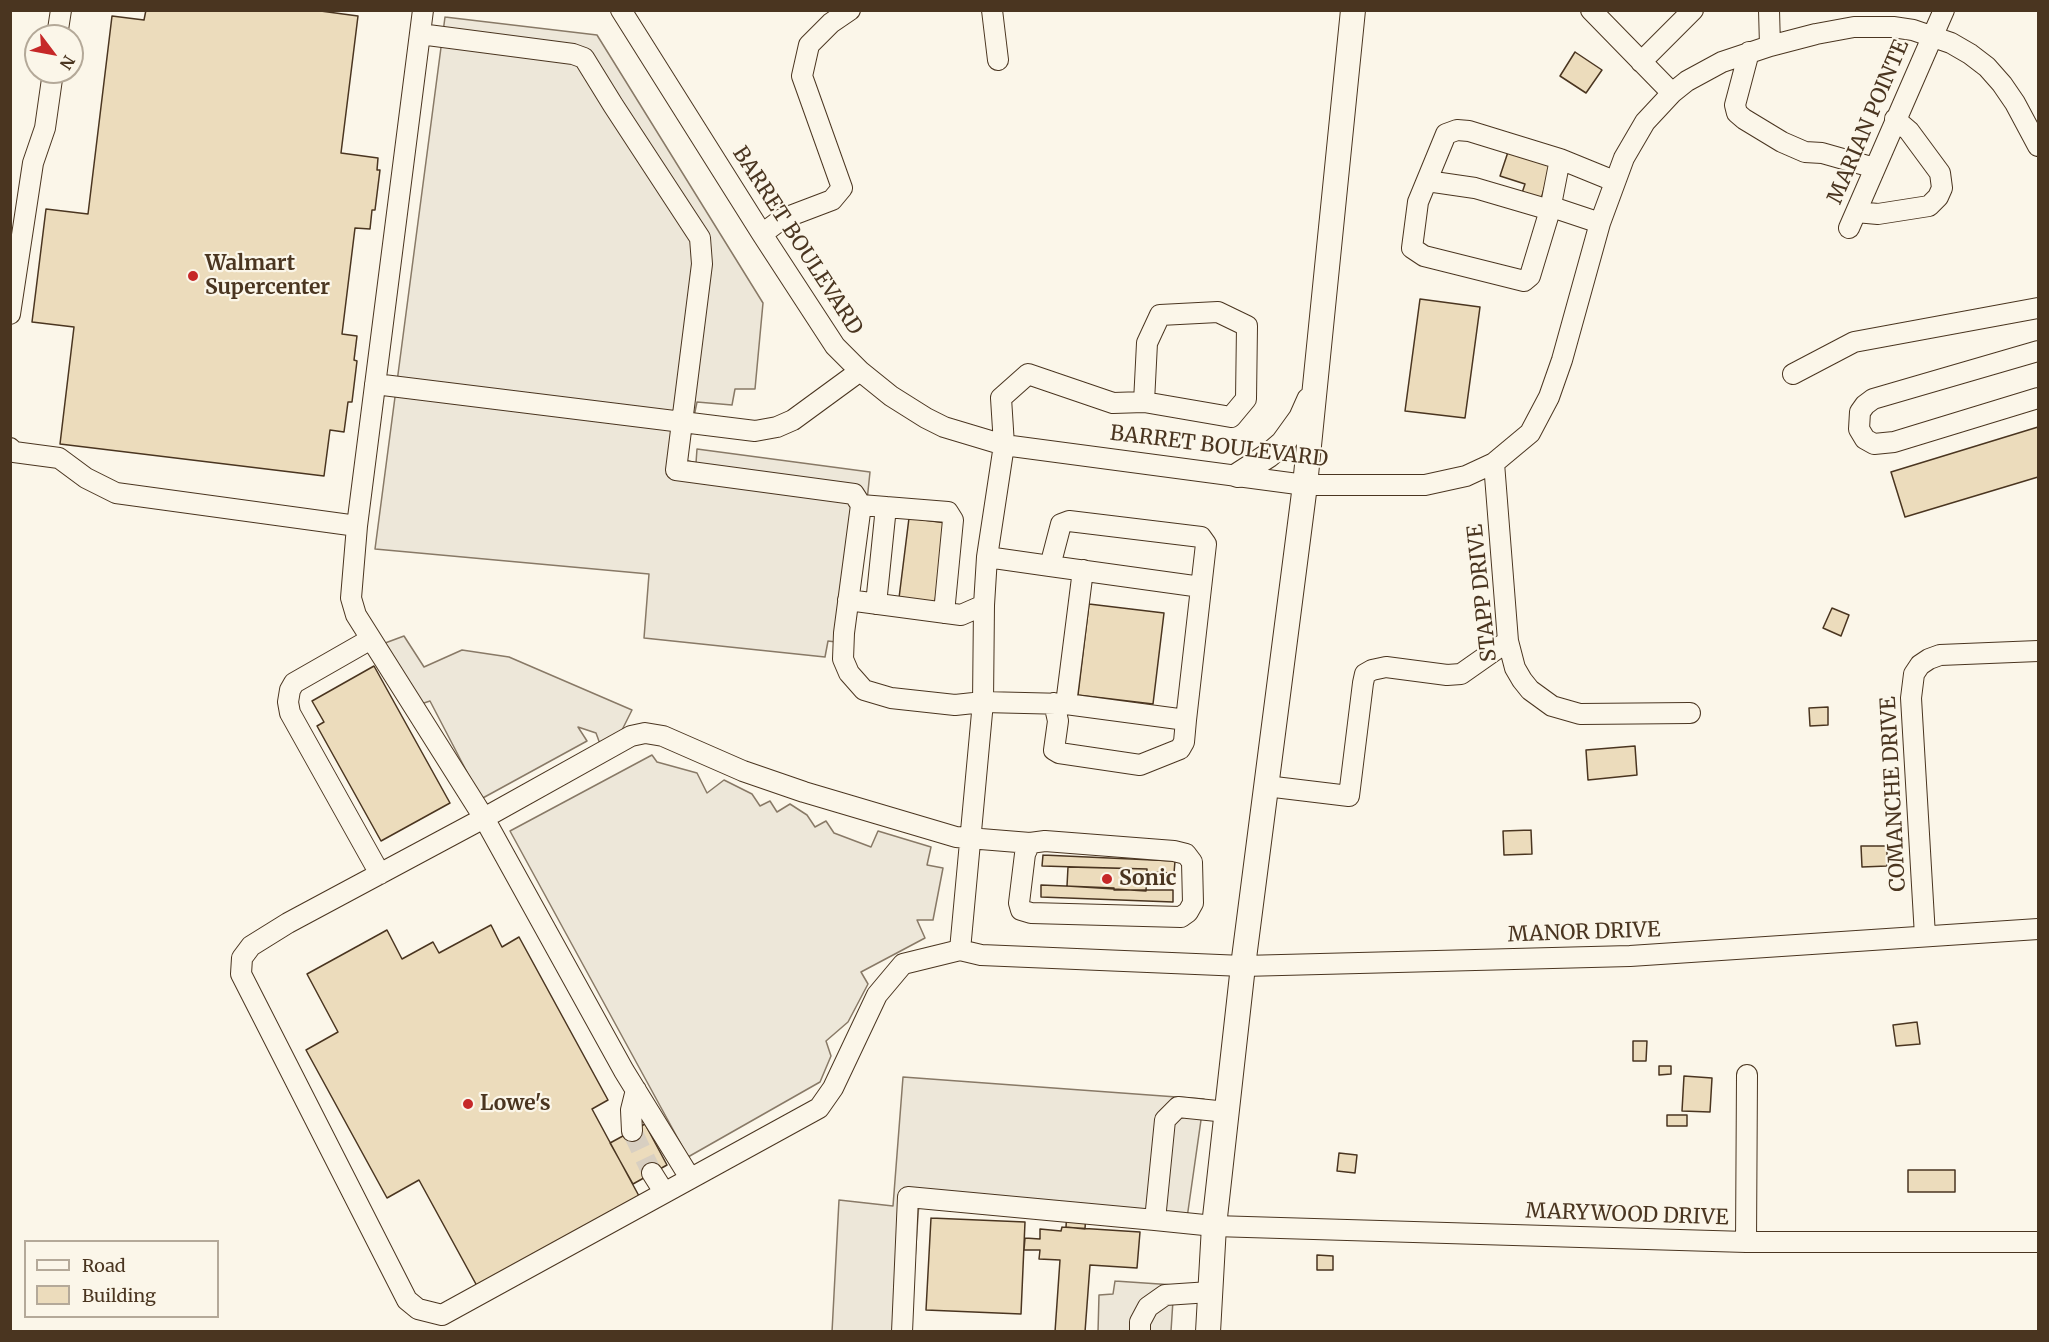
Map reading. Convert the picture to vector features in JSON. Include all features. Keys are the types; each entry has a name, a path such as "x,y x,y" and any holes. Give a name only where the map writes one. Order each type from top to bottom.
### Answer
{"main road":[{"path":"1208,1332 1214,1226 1243,966 1305,484 1353,10"},
{"path":"1238,475 1283,443 1301,418 1314,390"}],"street":[{"path":"423,10 357,526 351,598 356,615 484,818 636,1090 690,1178"},
{"name":"BARRET BOULEVARD","path":"621,10 835,346 860,371 891,396 926,418 970,436 1004,445 1305,484 1425,485 1466,476 1494,463 1530,433 1549,397 1614,181 1634,139 1645,122 1672,93 1704,71 1749,52 1816,34 1854,27 1893,27 1932,35 1970,54 1987,67 2031,114 2038,146"},
{"path":"762,234 782,219 832,200 843,188 802,76 808,45 831,23 850,10"},
{"path":"992,10 998,60"},
{"path":"1591,10 1672,93"},
{"path":"1641,62 1693,10"},
{"path":"1769,10 1770,46"},
{"name":"MARIAN POINTE","path":"1895,119 1909,131 1940,173 1942,188 1938,197 1929,206 1878,213 1853,220 1895,119 1944,10"},
{"path":"420,34 573,54 584,58 641,150 700,238 702,264 676,470 854,494 861,505 848,600 843,659 849,673 864,690 891,698 955,705 983,702 1060,704 1186,720"},
{"path":"1749,52 1735,105 1737,113 1782,142 1805,152 1822,153 1875,168"},
{"path":"10,314 33,163 45,128 51,84"},
{"path":"1560,159 1550,210 1530,276 1524,281 1424,256 1412,248 1418,202 1446,134 1457,130 1469,131 1560,159 1614,181"},
{"path":"1427,181 1475,188 1550,210 1555,208 1600,224"},
{"path":"1793,374 1854,342 2038,308"},
{"path":"1030,843 1025,854 1019,903 1021,910 1032,913 1181,917 1188,912 1193,903 1192,862 1186,854 1174,851 1052,841 1030,843 971,839 956,837 804,792 743,771 663,736 645,733 631,736 288,923 251,946 242,958 241,974 407,1300 418,1309 429,1313 442,1315 819,1108 833,1088 877,995 903,964 960,950 971,839 983,702 987,556 1004,445 1001,398 1028,374 1113,403 1144,402 1231,417 1246,399 1247,326 1218,312 1160,315 1147,343 1144,402"},
{"path":"2038,351 1873,399 1860,412 1859,429 1865,439 1874,444 1894,442 2038,398"},
{"path":"375,384 755,431 777,427 793,420 860,371"},
{"path":"10,448 14,452 59,458 86,478 116,494 357,526"},
{"name":"STAPP DRIVE","path":"1494,463 1508,641 1515,668 1522,680 1530,690 1552,706 1566,711 1595,715 1690,713"},
{"path":"861,505 948,512 953,520 944,613"},
{"path":"876,604 886,507"},
{"path":"1050,566 1061,524 1069,521 1201,537 1206,544 1184,742 1180,749 1140,765 1059,753 1054,750 1083,570"},
{"path":"987,556 1201,588"},
{"path":"848,600 961,615 984,605"},
{"path":"371,639 294,683 288,702 290,713 380,874"},
{"path":"1266,786 1349,796 1365,674 1386,667 1448,675 1461,674 1508,641"},
{"name":"COMANCHE DRIVE","path":"1925,936 1911,698 1914,674 1920,665 1940,655 2038,651"},
{"name":"MANOR DRIVE","path":"960,950 981,955 1243,966 1630,956 2038,929"},
{"path":"1746,1242 1747,1076"},
{"path":"632,1131 631,1110 636,1090"},
{"path":"1155,1220 1166,1120 1178,1107 1227,1112"},
{"path":"652,1173 664,1192"},
{"name":"MARYWOOD DRIVE","path":"902,1332 908,1197 1214,1226 1746,1242 2038,1242"},
{"path":"1140,1332 1140,1322 1148,1307 1165,1295 1210,1292"}],"shaded area":[{"path":"445,17 597,35 763,303 755,389 735,389 732,405 697,402 685,460 696,463 697,449 870,472 852,644 828,641 825,657 644,638 649,574 375,549"},
{"path":"404,636 424,667 462,650 509,657 632,710 619,736 600,744 596,733 578,727 587,741 481,799 430,701 406,709 369,649"},
{"path":"652,755 657,762 697,773 707,793 724,780 752,794 760,806 770,801 777,812 790,804 807,815 815,827 826,821 834,833 871,847 878,831 931,847 927,865 943,868 933,920 917,920 925,938 861,972 868,984 848,1022 826,1041 831,1056 820,1082 688,1157 510,831"},
{"path":"903,1077 1204,1099 1186,1225 919,1202 910,1331 832,1332 839,1200 893,1206"},
{"path":"1115,1281 1174,1285 1171,1331 1098,1332 1099,1295 1113,1294"}],"building":[{"name":"Walmart Supercenter","path":"146,10 313,10 358,16 341,153 378,158 377,170 380,170 370,229 355,228 342,334 357,336 354,360 357,361 352,402 348,402 344,432 330,430 324,476 60,444 74,327 32,322 46,209 88,214 112,16 144,20"},
{"path":"1575,52 1602,70 1586,93 1560,76"},
{"path":"1509,149 1552,163 1541,199 1522,193 1525,184 1500,176"},
{"path":"1420,299 1480,307 1465,418 1405,411"},
{"path":"2038,427 2038,477 1905,517 1891,472"},
{"path":"909,518 946,523 935,602 899,598"},
{"path":"1089,604 1164,613 1153,704 1078,695"},
{"path":"1832,608 1849,615 1841,636 1823,628"},
{"path":"374,666 450,803 381,841 317,726 324,722 312,701"},
{"path":"1828,707 1828,725 1810,726 1809,708"},
{"path":"1635,746 1637,775 1588,780 1586,750"},
{"path":"1531,830 1532,854 1504,855 1503,831"},
{"path":"1861,846 1887,846 1887,866 1862,867"},
{"path":"1043,855 1175,861 1174,873 1147,872 1147,869 1042,866"},
{"name":"Sonic","path":"1068,867 1147,869 1146,891 1067,886"},
{"path":"1041,885 1114,888 1114,890 1173,890 1173,902 1041,897"},
{"name":"Lowe's","path":"491,925 502,947 519,937 608,1100 592,1109 639,1196 477,1286 419,1180 387,1198 306,1050 338,1032 307,974 387,930 402,959 433,942 439,953"},
{"path":"1917,1022 1920,1044 1896,1046 1893,1025"},
{"path":"1633,1041 1647,1041 1646,1061 1633,1061"},
{"path":"1659,1066 1671,1066 1671,1074 1659,1075"},
{"path":"1684,1076 1712,1078 1710,1112 1682,1111"},
{"path":"1667,1115 1687,1115 1687,1126 1667,1126"},
{"path":"645,1124 667,1165 633,1184 610,1143"},
{"path":"1339,1153 1357,1155 1355,1173 1337,1171"},
{"path":"1908,1170 1955,1170 1955,1192 1908,1192"},
{"path":"1067,1210 1086,1212 1085,1229 1066,1227"},
{"path":"931,1218 1025,1222 1021,1314 926,1310"},
{"path":"1062,1227 1140,1232 1137,1268 1090,1265 1085,1332 1055,1332 1060,1260 1039,1259 1040,1250 1024,1250 1025,1238 1040,1239 1040,1229 1061,1231"},
{"path":"1317,1255 1333,1256 1333,1270 1317,1270"}],"tunnel":[{"path":"632,1131 652,1173"}],"place":[{"name":"Walmart Supercenter","path":"193,276"},
{"name":"Sonic","path":"1107,879"},
{"name":"Lowe's","path":"468,1104"}]}
